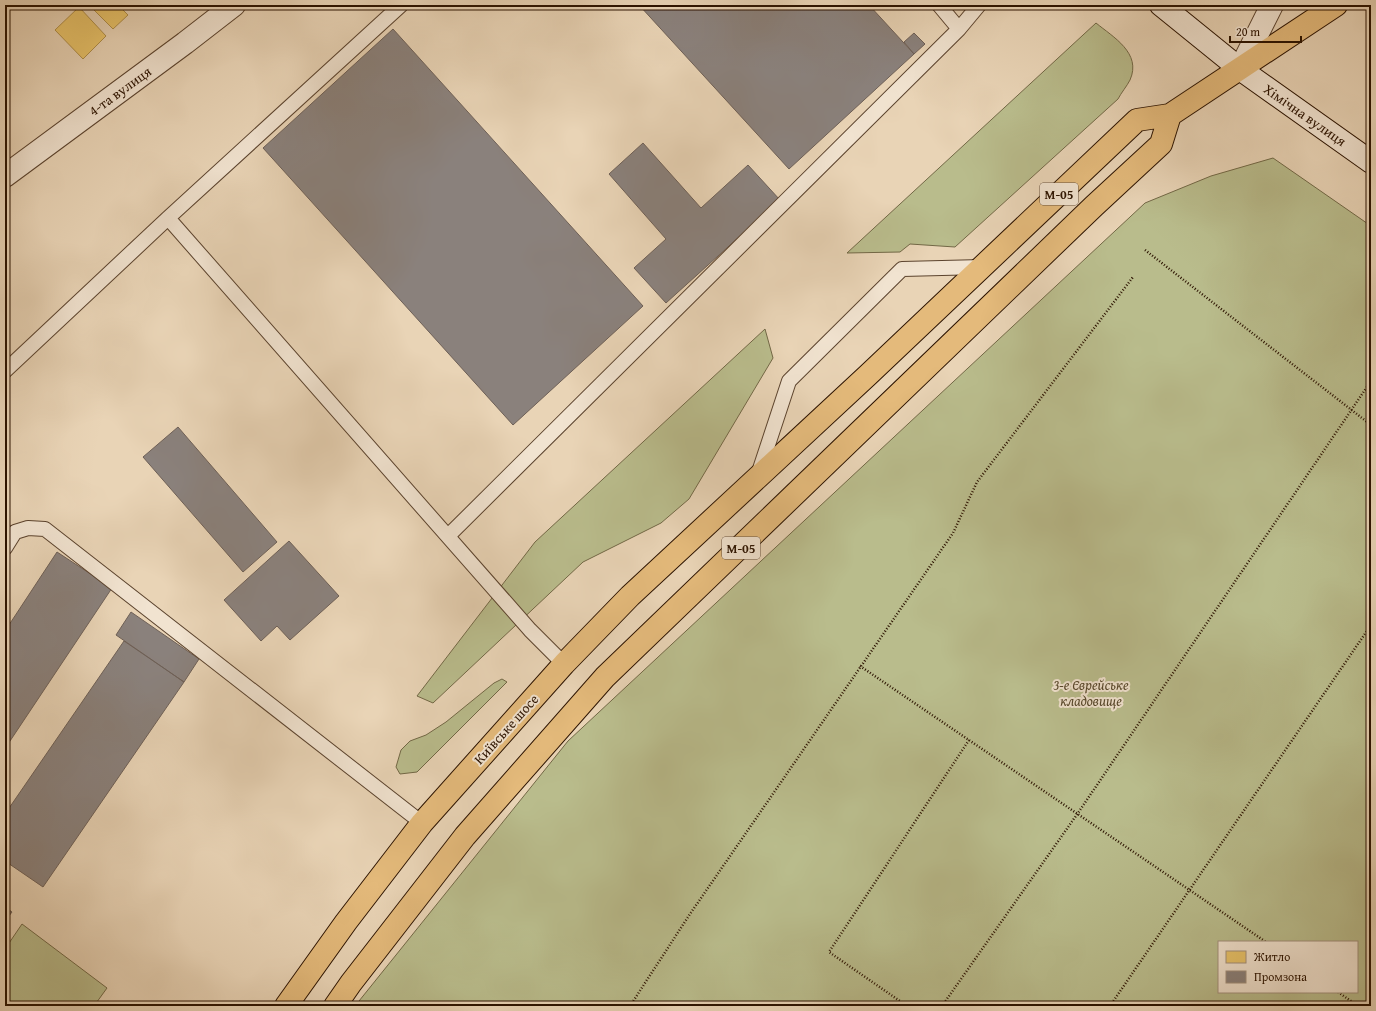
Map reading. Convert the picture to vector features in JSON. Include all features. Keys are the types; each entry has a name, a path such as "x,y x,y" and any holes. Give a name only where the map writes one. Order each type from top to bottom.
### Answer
{"main road":[{"name":"М-05","path":"756,479 1137,120 1170,115 1336,5"},
{"name":"М-05","path":"335,1006 350,983 465,836 605,678 1088,212 1161,144 1170,115"},
{"name":"Київське шосе","path":"286,1006 346,922 422,824 564,664 630,596 756,479"}],"street":[{"name":"4-та вулиця","path":"5,176 234,5"},
{"name":"Хімічна вулиця","path":"1161,5 1240,69 1371,162"},
{"path":"1240,69 1272,5"}],"lane":[{"path":"5,371 168,218 401,5"},
{"path":"939,5 959,29"},
{"path":"448,536 959,29 979,5"},
{"path":"168,218 530,630 564,664"},
{"path":"756,479 789,381 902,269 982,267"},
{"path":"5,548 15,532 28,528 45,529 422,824"}],"path":[{"path":"1145,250 1371,425"},
{"path":"630,1006 690,914 953,533 977,482 1133,277"},
{"path":"942,1006 1078,813 1371,381"},
{"path":"1110,1006 1371,625"},
{"path":"860,666 1265,941"},
{"path":"907,1006 829,952 969,740"},
{"path":"1339,993 1358,1006"}],"green space":[{"path":"1096,23 1124,47 1132,62 1133,70 1130,80 1118,99 955,247 910,244 900,252 847,253"},
{"name":"3-е Єврейське кладовище","path":"1273,158 1371,226 1371,1006 355,1006 568,741 1145,203 1211,176"},
{"path":"765,329 773,358 689,499 661,523 583,562 433,703 417,696 535,542"},
{"path":"502,679 507,682 417,772 400,774 396,767 401,750 410,741 426,735 446,722 494,683"},
{"path":"22,924 107,988 94,1006 5,1006 5,949"}],"building: Житло":[{"path":"89,5 118,5 128,15 113,29"},
{"path":"79,7 106,36 83,59 55,30"}],"building: Промзона":[{"path":"639,5 869,5 914,54 789,169"},
{"path":"393,29 643,306 513,425 263,148"},
{"path":"914,33 925,44 914,54 904,42"},
{"path":"643,143 701,208 748,165 780,200 666,303 634,268 666,239 609,174"},
{"path":"178,427 277,542 243,572 143,457"},
{"path":"289,541 339,596 290,640 277,626 261,641 224,600"},
{"path":"57,552 112,588 6,747 5,631"},
{"path":"131,612 199,659 184,682 116,635"},
{"path":"124,641 184,682 43,887 5,861 5,814"},
{"path":"5,907 12,912 5,921"}]}
